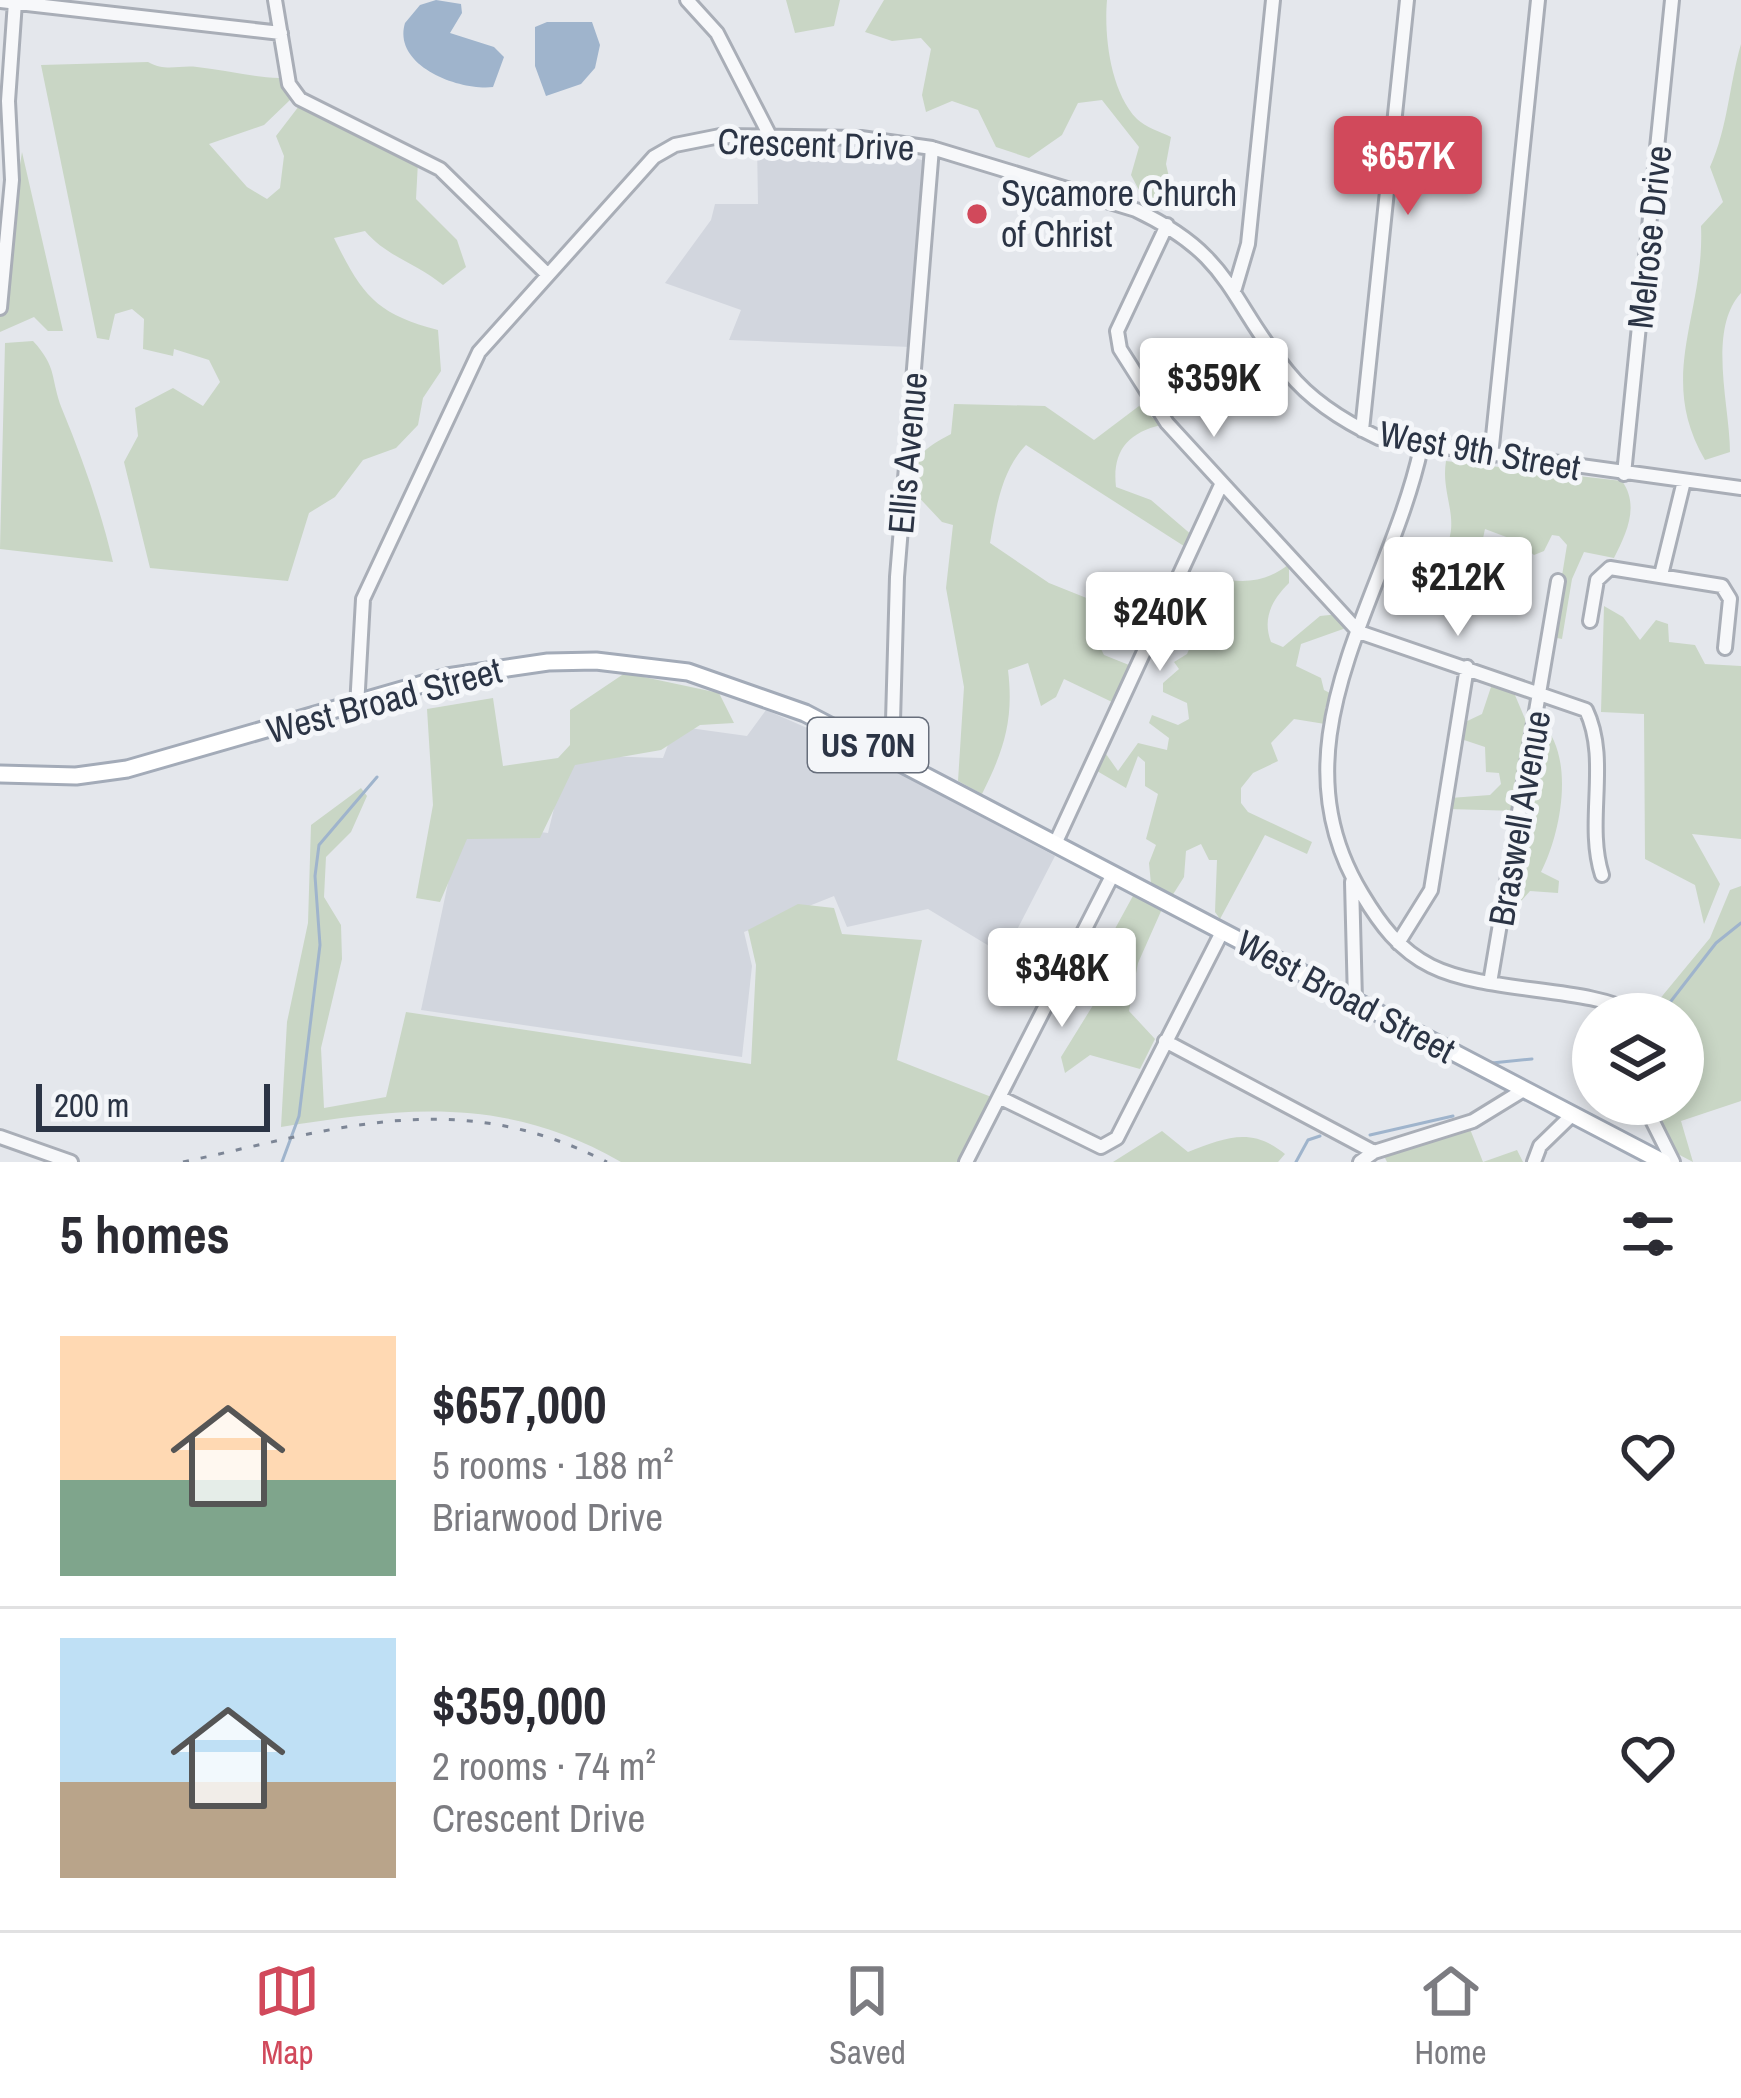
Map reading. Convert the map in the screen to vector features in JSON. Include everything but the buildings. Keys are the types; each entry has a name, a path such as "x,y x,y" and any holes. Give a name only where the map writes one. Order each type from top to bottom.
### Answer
{"main road":[{"name":"West Broad Street","path":"0,775 34,778 127,770 496,667 596,661 688,672 766,695 1572,1113"},
{"name":"West Broad Street","path":"1594,1125 1663,1162"}],"street":[{"path":"275,0 289,84 300,99 440,169 547,274"},
{"path":"686,0 717,33 770,136"},
{"path":"1235,288 1248,244 1273,0"},
{"path":"1362,430 1407,0"},
{"path":"1491,456 1538,0"},
{"name":"Melrose Drive","path":"1624,474 1672,0"},
{"path":"0,1 281,33"},
{"path":"0,308 4,104 15,2"},
{"name":"Crescent Drive","path":"357,707 360,614 381,552 478,352 654,157 696,139 861,138 932,148 1136,211 1167,225"},
{"name":"Ellis Avenue","path":"892,758 897,577 932,148"},
{"path":"1167,225 1121,312 1120,349 1167,423 1359,632 1577,704 1592,723 1596,856 1602,875"},
{"name":"West 9th Street","path":"1167,225 1199,248 1235,288 1288,373 1334,414 1362,430 1421,448 1741,488"},
{"path":"1421,448 1325,746 1334,832 1352,878 1398,943 1437,969 1572,1000"},
{"path":"1661,575 1684,481"},
{"path":"1055,844 1221,485"},
{"path":"1590,621 1597,580 1610,568 1722,586 1730,599 1725,648"},
{"name":"Braswell Avenue","path":"1490,983 1558,581"},
{"path":"1398,943 1431,890 1467,667"},
{"path":"966,1162 1113,874"},
{"path":"1352,878 1355,1001"},
{"path":"1000,1098 1101,1147 1117,1138 1222,932"},
{"path":"1165,1041 1374,1152"},
{"path":"1360,1162 1374,1152 1473,1121 1525,1089"},
{"path":"1534,1162 1540,1146 1572,1115"},
{"path":"1654,1125 1673,1162"},
{"path":"0,1137 71,1162"}],"shaded area":[{"path":"757,143 885,149 925,161 911,347 729,340 741,310 665,283 711,220 715,204 758,204"},
{"path":"766,710 855,749 1055,856 1004,955 928,909 847,927 834,896 744,932 752,966 742,1057 421,1010 461,822 548,833 567,755 663,758 675,726 747,736"}],"green space":[{"path":"786,0 840,0 834,26 795,33"},
{"path":"884,0 1107,0 1108,46 1120,94 1137,119 1171,137 1166,164 1171,186 1157,200 1140,192 1131,175 1139,147 1102,100 1078,103 1062,135 1029,158 996,147 978,110 952,101 926,112 922,95 931,49 921,38 892,41 865,32"},
{"path":"1741,44 1741,293 1725,327 1723,347 1730,452 1705,460 1691,429 1683,373 1701,226 1723,202 1710,167"},
{"path":"148,62 279,78 290,100 264,125 209,144 247,187 267,199 280,188 284,156 276,136 299,106 418,162 416,199 457,240 466,267 443,285 365,231 334,238 373,299 400,317 438,330 441,371 423,398 418,425 396,448 363,460 335,497 309,513 288,581 150,568 124,462 138,436 135,408 173,388 203,406 220,382 209,360 174,349 173,356 143,349 144,319 132,309 115,314 109,340 97,338 41,65"},
{"path":"22,152 63,331 48,331 34,317 0,332 0,293"},
{"path":"33,341 50,366 113,562 0,549 5,343"},
{"path":"954,404 1045,406 1094,440 1139,406 1161,425 1139,433 1124,446 1116,487 1151,500 1193,536 1187,548 1026,445 1001,491 990,543 1049,583 1094,601 1093,617 1108,629 1099,645 1104,655 1129,665 1112,702 1064,679 1056,697 1041,706 1028,663 1008,670 1006,734 982,794 958,781 964,687 946,588 953,525 942,522 911,489 921,455 951,434"},
{"path":"1446,461 1622,481 1630,500 1627,530 1614,558 1584,552 1572,579 1562,639 1552,637 1567,545 1559,536 1552,535 1544,551 1534,555 1517,541 1485,529 1482,543 1503,569 1499,576 1457,544 1447,562 1434,557 1438,544 1449,540 1451,530"},
{"path":"1289,564 1289,583 1268,617 1271,642 1283,647 1320,616 1339,614 1346,628 1301,644 1296,666 1321,678 1324,690 1334,695 1325,708 1325,724 1294,719 1271,743 1278,761 1253,773 1241,788 1241,803 1248,812 1312,842 1307,854 1265,835 1220,919 1215,912 1217,860 1209,860 1201,844 1186,851 1184,877 1172,896 1151,884 1149,863 1156,845 1146,839 1158,794 1145,786 1145,762 1138,756 1126,788 1097,771 1106,754 1118,771 1138,743 1167,750 1169,738 1149,723 1152,715 1178,725 1189,719 1187,703 1163,692 1163,683 1179,669 1174,662 1187,654 1206,611 1220,615 1224,603 1212,591 1218,577 1255,580"},
{"path":"1604,606 1623,617 1640,640 1656,620 1668,624 1669,642 1695,645 1705,664 1741,666 1741,839 1692,834 1720,884 1704,924 1695,885 1645,859 1644,714 1601,712"},
{"path":"625,673 719,693 734,723 700,725 661,750 575,765 540,838 467,839 440,902 416,898 433,805 427,709 493,698 503,766 558,758 570,745 570,710"},
{"path":"1492,684 1512,688 1531,733 1518,811 1448,809 1450,798 1490,795 1501,784 1499,773 1486,772 1485,747 1458,738 1461,724 1482,714"},
{"path":"1541,722 1559,754 1562,774 1559,816 1541,872 1559,881 1558,893 1530,891 1505,919"},
{"path":"361,788 367,796 351,832 326,857 324,897 341,925 342,959 321,1048 324,1108 386,1097 406,1012 751,1064 756,965 748,930 798,904 834,908 842,934 922,940 897,1060 994,1098 959,1162 621,1162 538,1126 456,1112 371,1115 281,1127 287,1022 308,923 311,825"},
{"path":"1741,886 1741,1101 1704,1113 1704,993 1665,993 1710,938 1730,890"},
{"path":"1134,894 1162,909 1138,963 1129,1011 1155,1039 1140,1069 1090,1055 1065,1073 1061,1057 1095,1002 1063,985 1087,980"},
{"path":"1660,1125 1682,1125 1693,1162 1674,1152"},
{"path":"1470,1129 1483,1162 1387,1162 1383,1154"},
{"path":"1162,1131 1188,1152 1249,1137 1285,1154 1278,1162 1113,1162"},
{"path":"1517,1150 1523,1162 1483,1162"}],"water":[{"path":"436,0 461,4 462,13 450,33 494,47 504,57 493,87 447,80 409,52 405,23 420,5"},
{"path":"547,22 592,22 600,45 595,68 581,84 546,96 535,66 535,27"}],"waterway":[{"path":"282,1162 299,1116 320,945 315,876 319,845 377,777"},
{"path":"1677,993 1716,943 1741,923"},
{"path":"1492,1063 1532,1059"},
{"path":"1370,1135 1453,1116"},
{"path":"1296,1162 1308,1140 1320,1136"}],"railway":[{"path":"183,1162 345,1127 447,1119 499,1125 552,1139 607,1162"}],"place":[{"name":"Sycamore Church of Christ","path":"977,214"}]}
